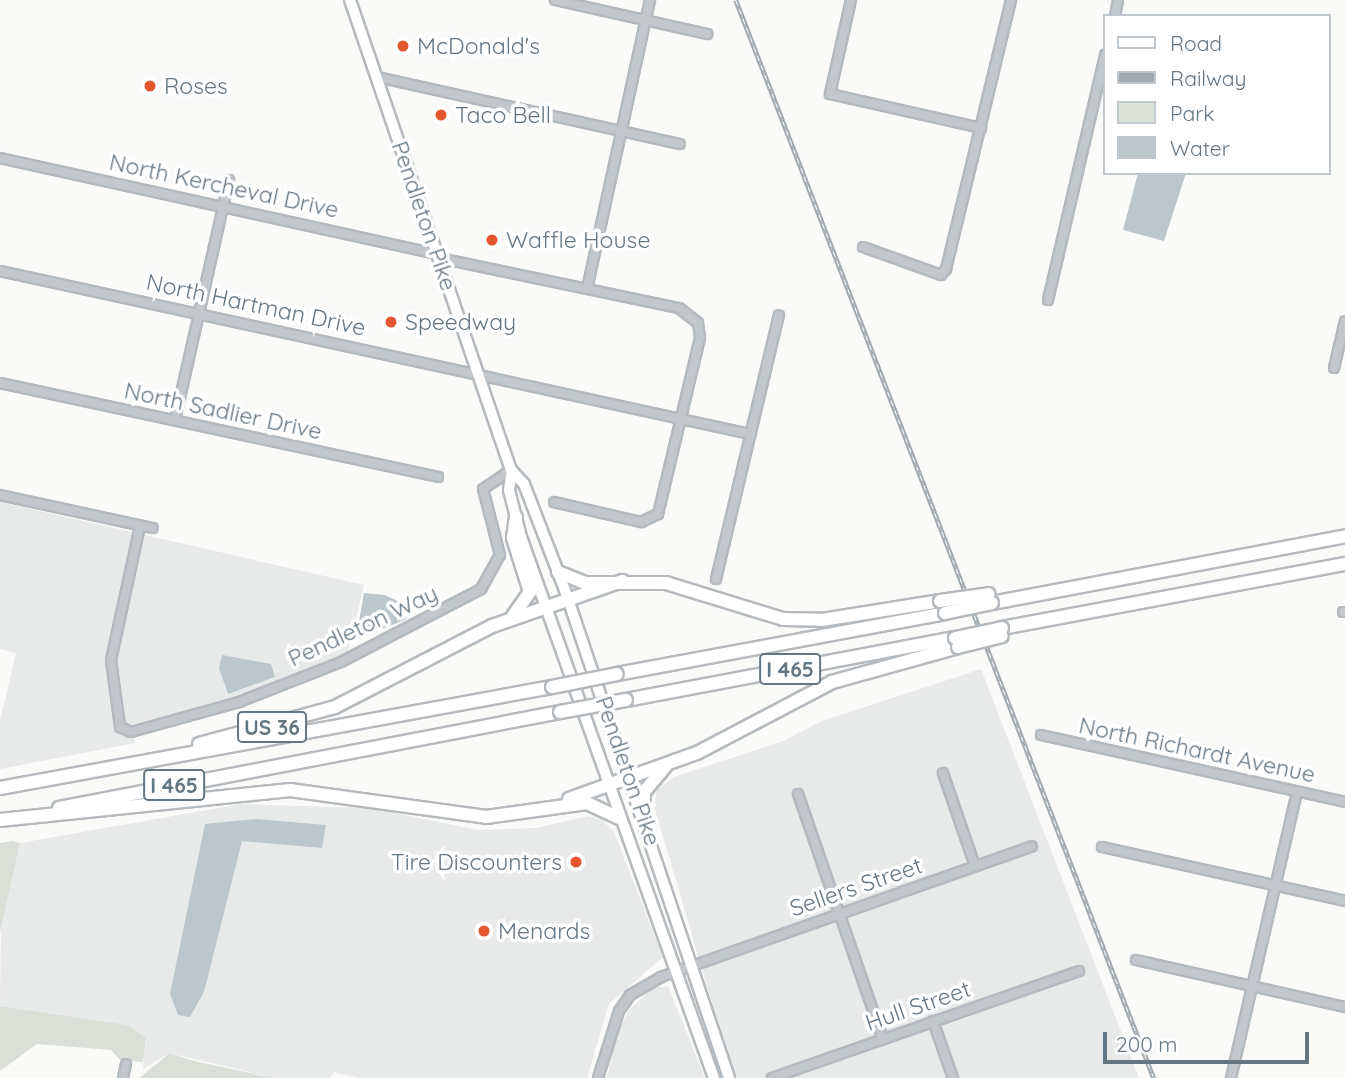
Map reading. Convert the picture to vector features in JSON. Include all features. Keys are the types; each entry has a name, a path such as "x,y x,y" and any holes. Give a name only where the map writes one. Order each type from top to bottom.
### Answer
{"highway":[{"path":"503,623 530,595 513,538 516,517"},
{"name":"I 465","path":"0,788 552,687 942,607 1045,592 1345,536"},
{"name":"I 465","path":"0,820 626,699 956,642 1106,609 1345,564"},
{"path":"558,572 584,583 666,583 731,608 783,619 822,620 942,607"},
{"path":"569,601 622,581"},
{"name":"US 36","path":"125,764 335,707 503,623 569,601"},
{"path":"549,808 667,765 832,682 956,642"},
{"path":"643,814 644,792 667,765"},
{"path":"0,820 277,790 340,793 475,817 587,803 619,818"}],"main road":[{"name":"Pendleton Pike","path":"350,0 511,471 516,517 607,785 714,1078"},
{"name":"Pendleton Pike","path":"511,471 524,484 569,601 643,814 729,1078"}],"street":[{"path":"555,0 707,34"},
{"path":"554,502 639,522 653,519 661,511 700,329 682,309 587,289 650,0"},
{"path":"851,0 830,94 981,128"},
{"path":"863,247 941,275 946,269 981,128 1008,1"},
{"path":"1048,300 1104,59"},
{"path":"377,77 680,144"},
{"name":"North Kercheval Drive","path":"0,158 223,205 485,268 587,289"},
{"path":"175,420 229,180"},
{"name":"North Hartman Drive","path":"0,271 200,312 750,434"},
{"path":"716,579 779,315"},
{"path":"1334,368 1345,321"},
{"name":"North Sadlier Drive","path":"0,383 438,477"},
{"name":"Pendleton Way","path":"140,526 111,660 122,729 135,732 242,701 341,663 475,593 493,578 500,555 483,489 511,471"},
{"path":"0,495 152,528"},
{"name":"North Richardt Avenue","path":"1041,735 1345,802"},
{"path":"943,773 975,866"},
{"path":"1231,1078 1297,791"},
{"path":"798,794 883,1039"},
{"name":"Sellers Street","path":"598,1078 609,1033 625,1003 676,969 1032,846"},
{"path":"1102,847 1345,901"},
{"path":"1136,960 1345,1007"},
{"name":"Hull Street","path":"772,1078 1079,971"},
{"path":"933,1021 953,1078"},
{"path":"123,1078 126,1064"}],"shaded area":[{"path":"0,502 364,585 348,652 235,698 131,728 135,743 0,769 0,721 16,653 0,649"},
{"path":"981,669 1139,1078 734,1078 654,806 657,790 674,777 783,741 822,721"},
{"path":"241,804 370,808 478,830 536,828 589,816 603,821 614,832 663,957 609,1004 587,1078 359,1078 334,1072 330,1078 273,1078 170,1053 143,1069 146,1038 128,1025 0,1006 1,922 20,843"},
{"path":"668,986 705,1078 607,1078 618,1029 630,1009 653,988"}],"green space":[{"path":"0,843 20,843 0,932"},
{"path":"0,1006 128,1025 146,1038 143,1062 120,1060 111,1050 37,1044 0,1071"},
{"path":"170,1053 194,1061 273,1078 139,1078"}],"water":[{"path":"1137,175 1185,175 1164,241 1123,230"},
{"path":"364,593 385,595 414,609 405,620 356,639"},
{"path":"222,655 271,664 275,677 228,694 219,668"},
{"path":"256,819 326,825 322,848 242,841 204,992 190,1017 178,1015 170,994 205,824"}],"railway":[{"path":"736,0 1154,1078"}],"place":[{"name":"McDonald's","path":"403,46"},
{"name":"Roses","path":"150,86"},
{"name":"Taco Bell","path":"441,115"},
{"name":"Waffle House","path":"492,240"},
{"name":"Speedway","path":"391,322"},
{"name":"Tire Discounters","path":"576,862"},
{"name":"Menards","path":"484,931"}]}
